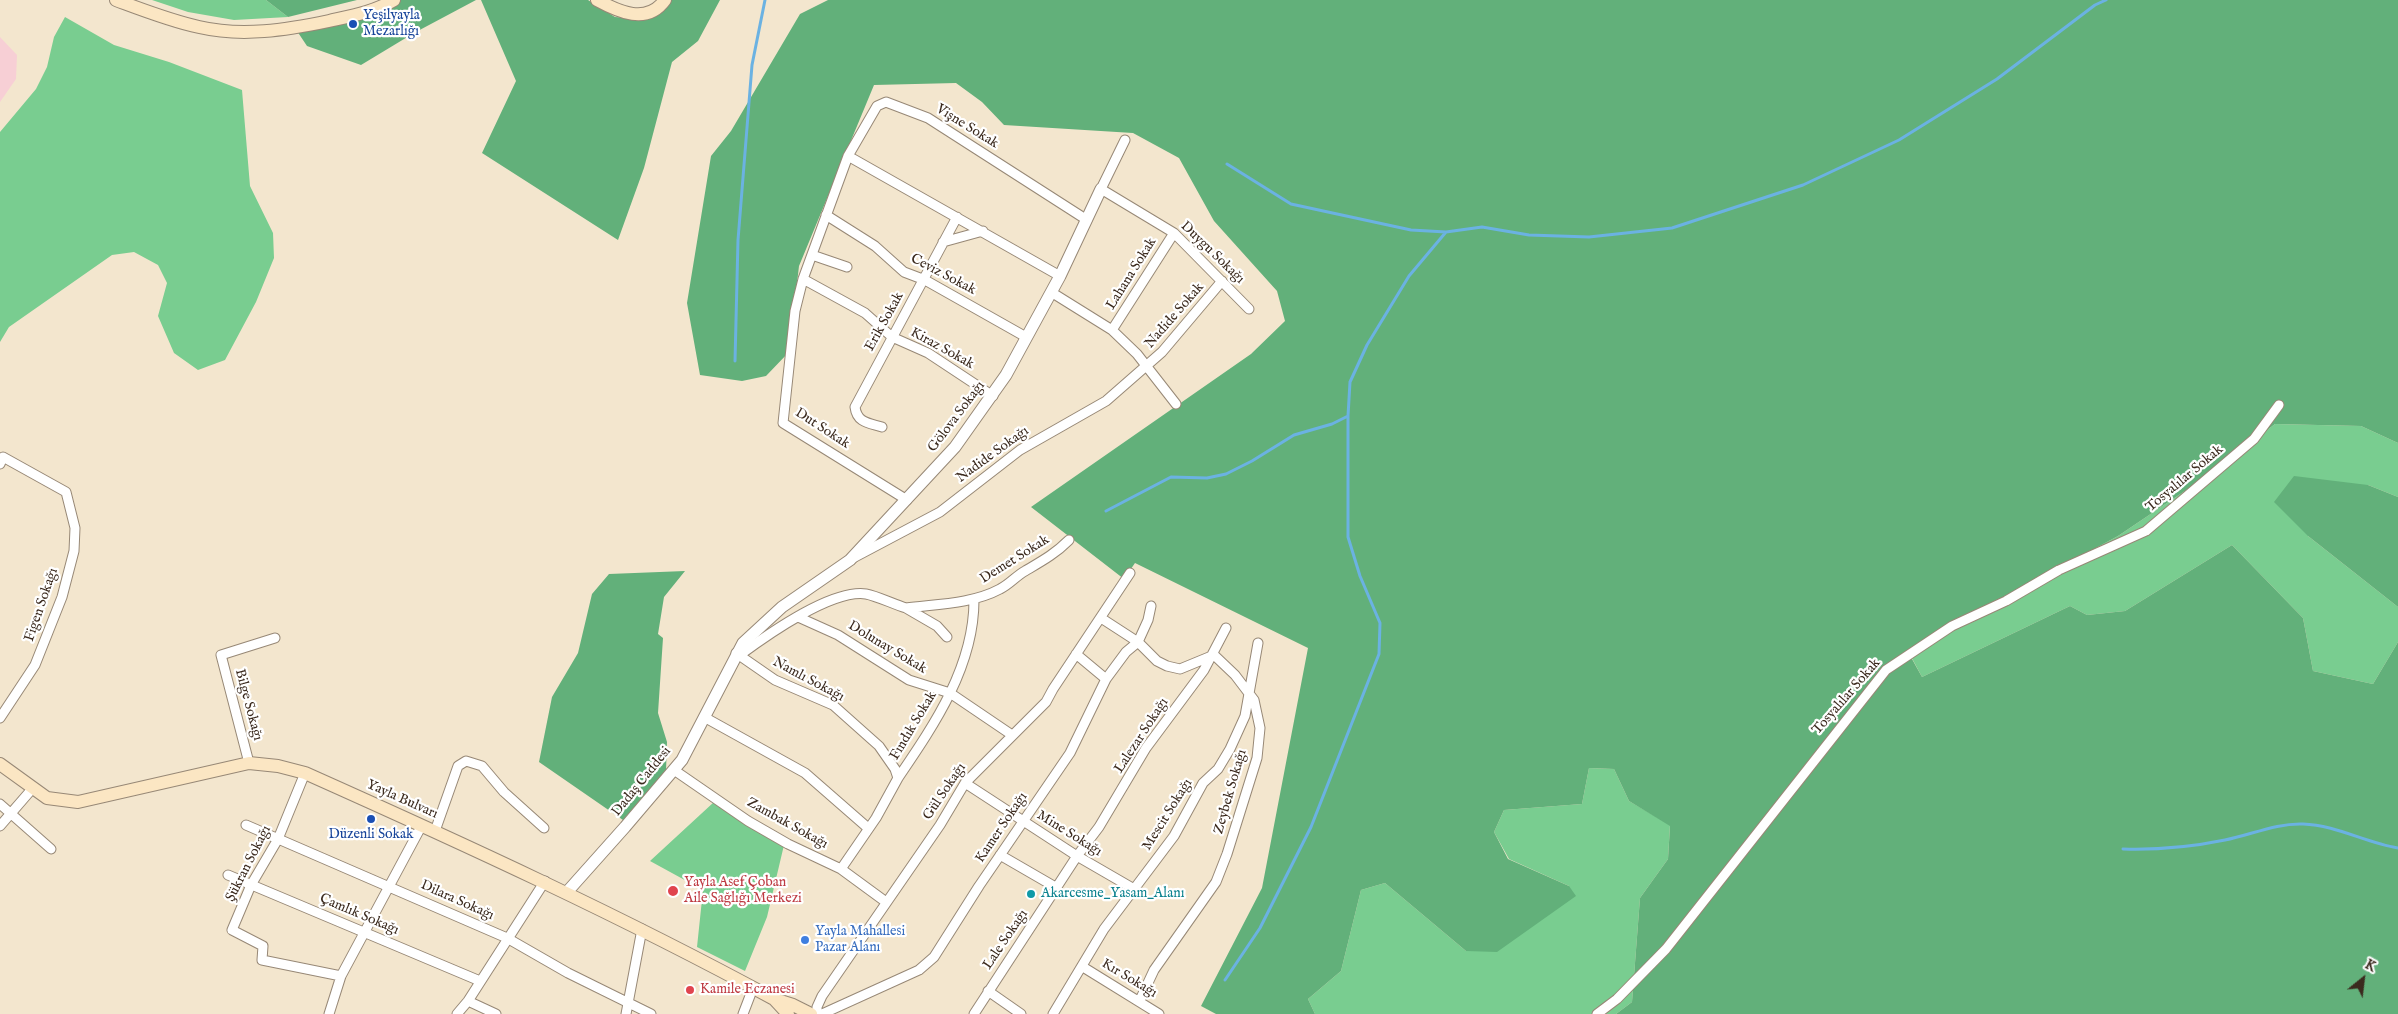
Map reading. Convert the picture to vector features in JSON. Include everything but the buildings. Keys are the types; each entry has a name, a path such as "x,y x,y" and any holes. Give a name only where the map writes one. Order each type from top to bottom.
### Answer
{"main road":[{"path":"116,0 200,28 242,32 286,30 327,22 379,9 394,0"},
{"path":"597,0 628,14 646,14 658,9 665,0"},
{"name":"Yayla Bulvarı","path":"5,768 47,798 78,802 249,763 278,766 305,773 545,881 642,929 774,1000 788,1014"},
{"name":"Yayla Bulvarı","path":"774,1000 793,1004 811,1014"}],"street":[{"name":"Vişne Sokak","path":"848,156 877,106 886,102 899,105 928,118 1087,220"},
{"name":"Gölova Sokağı","path":"738,654 757,630 782,607 850,560 955,447 993,396 1060,276 1125,140"},
{"path":"803,278 848,156 1060,276"},
{"name":"Duygu Sokağı","path":"1101,189 1174,233 1249,309"},
{"name":"Ceviz Sokak","path":"826,215 875,246 904,272 925,280 1026,337"},
{"name":"Erik Sokak","path":"882,427 862,421 856,416 855,407 925,280 957,217"},
{"path":"943,242 983,232"},
{"name":"Lahana Sokak","path":"1112,330 1174,233"},
{"path":"812,254 847,267"},
{"name":"Kiraz Sokak","path":"803,278 865,313 892,337 928,353 993,396"},
{"name":"Dut Sokak","path":"803,278 795,311 783,423 907,500"},
{"name":"Nadide Sokak","path":"1147,367 1184,329 1222,282"},
{"path":"1051,292 1112,330 1137,354 1176,404"},
{"name":"Nadide Sokağı","path":"850,560 940,512 1020,450 1106,401 1147,367"},
{"name":"Tosyalılar Sokak","path":"1597,1014 1617,999 1666,949 1886,670 1952,626 2006,601 2059,570 2146,531 2254,439 2279,405"},
{"name":"Figen Sokağı","path":"0,464 4,458 66,492 75,528 74,551 62,597 35,665 0,718"},
{"name":"Demet Sokak","path":"906,608 974,600 1001,589 1024,571 1056,554 1069,540"},
{"name":"Gül Sokağı","path":"817,1014 817,1007 822,996 940,825 965,783 1046,702 1052,689 1130,573"},
{"name":"Dadaş Caddesi","path":"567,892 682,760 738,654 782,625 838,598 868,594 906,608"},
{"name":"Fındık Sokak","path":"898,778 924,740 950,693 969,644 974,623 974,600"},
{"name":"Kamer Sokağı","path":"822,1014 919,970 934,957 1000,855 1070,753 1106,679 1126,652 1138,642 1148,620 1151,606"},
{"path":"906,608 936,626 947,637"},
{"name":"Dolunay Sokak","path":"798,617 838,635 909,680 950,693 1012,736"},
{"path":"1101,618 1138,642 1157,661 1180,669 1214,655"},
{"name":"Lalezar Sokağı","path":"1077,856 1099,827 1146,748 1214,655 1226,628"},
{"name":"Bilge Sokağı","path":"249,763 221,655 275,638"},
{"name":"Mescit Sokağı","path":"1054,1014 1104,929 1174,836 1203,783 1218,769 1230,749 1246,716 1258,643"},
{"name":"Namlı Sokağı","path":"738,654 775,680 832,705 880,746 895,769 898,778"},
{"path":"1076,654 1106,679"},
{"name":"Zeybek Sokağı","path":"1140,1000 1154,970 1216,882 1228,854 1257,758 1260,728 1254,700 1236,675 1214,655"},
{"path":"704,717 805,773 868,828"},
{"path":"0,760 5,768"},
{"path":"435,831 458,766 466,761 482,766 504,792 544,828"},
{"name":"Zambak Sokağı","path":"674,770 748,821 788,844 842,869 886,902"},
{"name":"Şükran Sokağı","path":"305,773 278,839 251,885 232,930 263,946 262,960 340,976"},
{"path":"842,869 898,778"},
{"name":"Mine Sokağı","path":"965,783 1077,856 1134,889"},
{"path":"0,826 32,789"},
{"path":"0,804 51,849"},
{"name":"Dilara Sokağı","path":"246,825 507,938 651,1014"},
{"path":"329,1014 340,976 422,825"},
{"path":"1000,855 1057,888"},
{"name":"Lale Sokağı","path":"974,1014 1077,856"},
{"name":"Çamlık Sokağı","path":"228,875 480,981"},
{"path":"456,1014 468,1001 545,881"},
{"path":"626,1014 642,929"},
{"name":"Kır Sokağı","path":"1083,967 1140,1000 1159,1014"},
{"path":"743,1014 753,988"},
{"path":"988,991 1021,1014"},
{"path":"468,1001 496,1014"}],"shaded area":[{"path":"0,37 17,55 16,79 0,102"}],"green space":[{"path":"152,0 266,0 288,17 234,20 188,12"},
{"path":"266,0 357,0 288,17"},
{"path":"395,0 476,0 414,33 361,65 307,46 297,31"},
{"path":"481,0 588,0 615,17 641,19 670,0 720,0 698,41 672,62 644,168 618,240 482,153 516,81"},
{"path":"828,0 2398,0 2398,443 2361,426 2275,424 2213,472 2118,536 1907,650 1922,677 2070,606 2087,615 2125,611 2232,545 2303,618 2313,671 2373,684 2398,642 2398,1014 1616,1014 1632,1002 1640,898 1668,859 1670,826 1629,801 1614,769 1589,768 1582,804 1504,810 1494,832 1508,859 1569,886 1576,896 1497,952 1466,951 1385,883 1361,890 1341,971 1308,999 1315,1014 1216,1014 1201,1006 1262,888 1308,648 1135,563 1124,579 1031,507 1251,354 1285,321 1277,291 1214,221 1179,158 1133,133 1004,125 982,102 956,83 874,85 799,266 789,352 766,376 742,381 700,375 687,303 711,156 731,131 800,14"},
{"path":"65,17 114,45 169,62 242,90 250,186 273,233 274,258 256,302 225,360 198,370 174,353 158,316 167,283 158,265 134,252 112,255 9,327 0,342 0,132 36,89 47,67 54,37"},
{"path":"2275,424 2361,426 2398,443 2398,497 2368,485 2308,536 2398,607 2398,642 2373,684 2313,671 2303,618 2232,545 2125,611 2087,615 2070,606 1922,677 1907,649 2118,536 2213,472"},
{"path":"2294,476 2368,485 2398,497 2398,607 2308,536 2274,502"},
{"path":"685,571 664,597 658,634 663,638 658,713 667,742 666,771 623,820 539,762 552,697 578,653 592,594 609,574"},
{"path":"1589,768 1614,769 1629,801 1670,825 1668,859 1640,898 1632,1002 1616,1014 1315,1014 1308,999 1341,971 1361,890 1385,883 1466,951 1569,886 1509,859 1494,832 1504,810 1582,804"},
{"path":"714,802 784,845 767,917 745,971 697,947 703,890 650,861"}],"waterway":[{"path":"735,361 738,240 752,65 765,0"},
{"path":"1227,164 1291,204 1411,230 1446,232 1482,227 1529,235 1589,237 1672,228 1803,185 1899,140 1997,79 2095,5 2106,0"},
{"path":"1225,980 1260,928 1311,827 1379,654 1380,623 1360,576 1348,537 1348,416 1350,382 1367,345 1409,276 1446,232"},
{"path":"1106,511 1171,477 1207,478 1226,474 1252,461 1294,435 1332,424 1348,416"},
{"path":"2123,849 2200,844 2293,824 2327,827 2398,848"}],"place":[{"name":"Yeşilyayla Mezarlığı","path":"353,24"},
{"name":"Düzenli Sokak","path":"371,819"},
{"name":"Yayla Asef Çoban Aile Sağlığı Merkezi","path":"673,891"},
{"name":"Akarcesme_Yasam_Alanı","path":"1031,894"},
{"name":"Yayla Mahallesi Pazar Alanı","path":"805,940"},
{"name":"Kamile Eczanesi","path":"690,990"}]}
